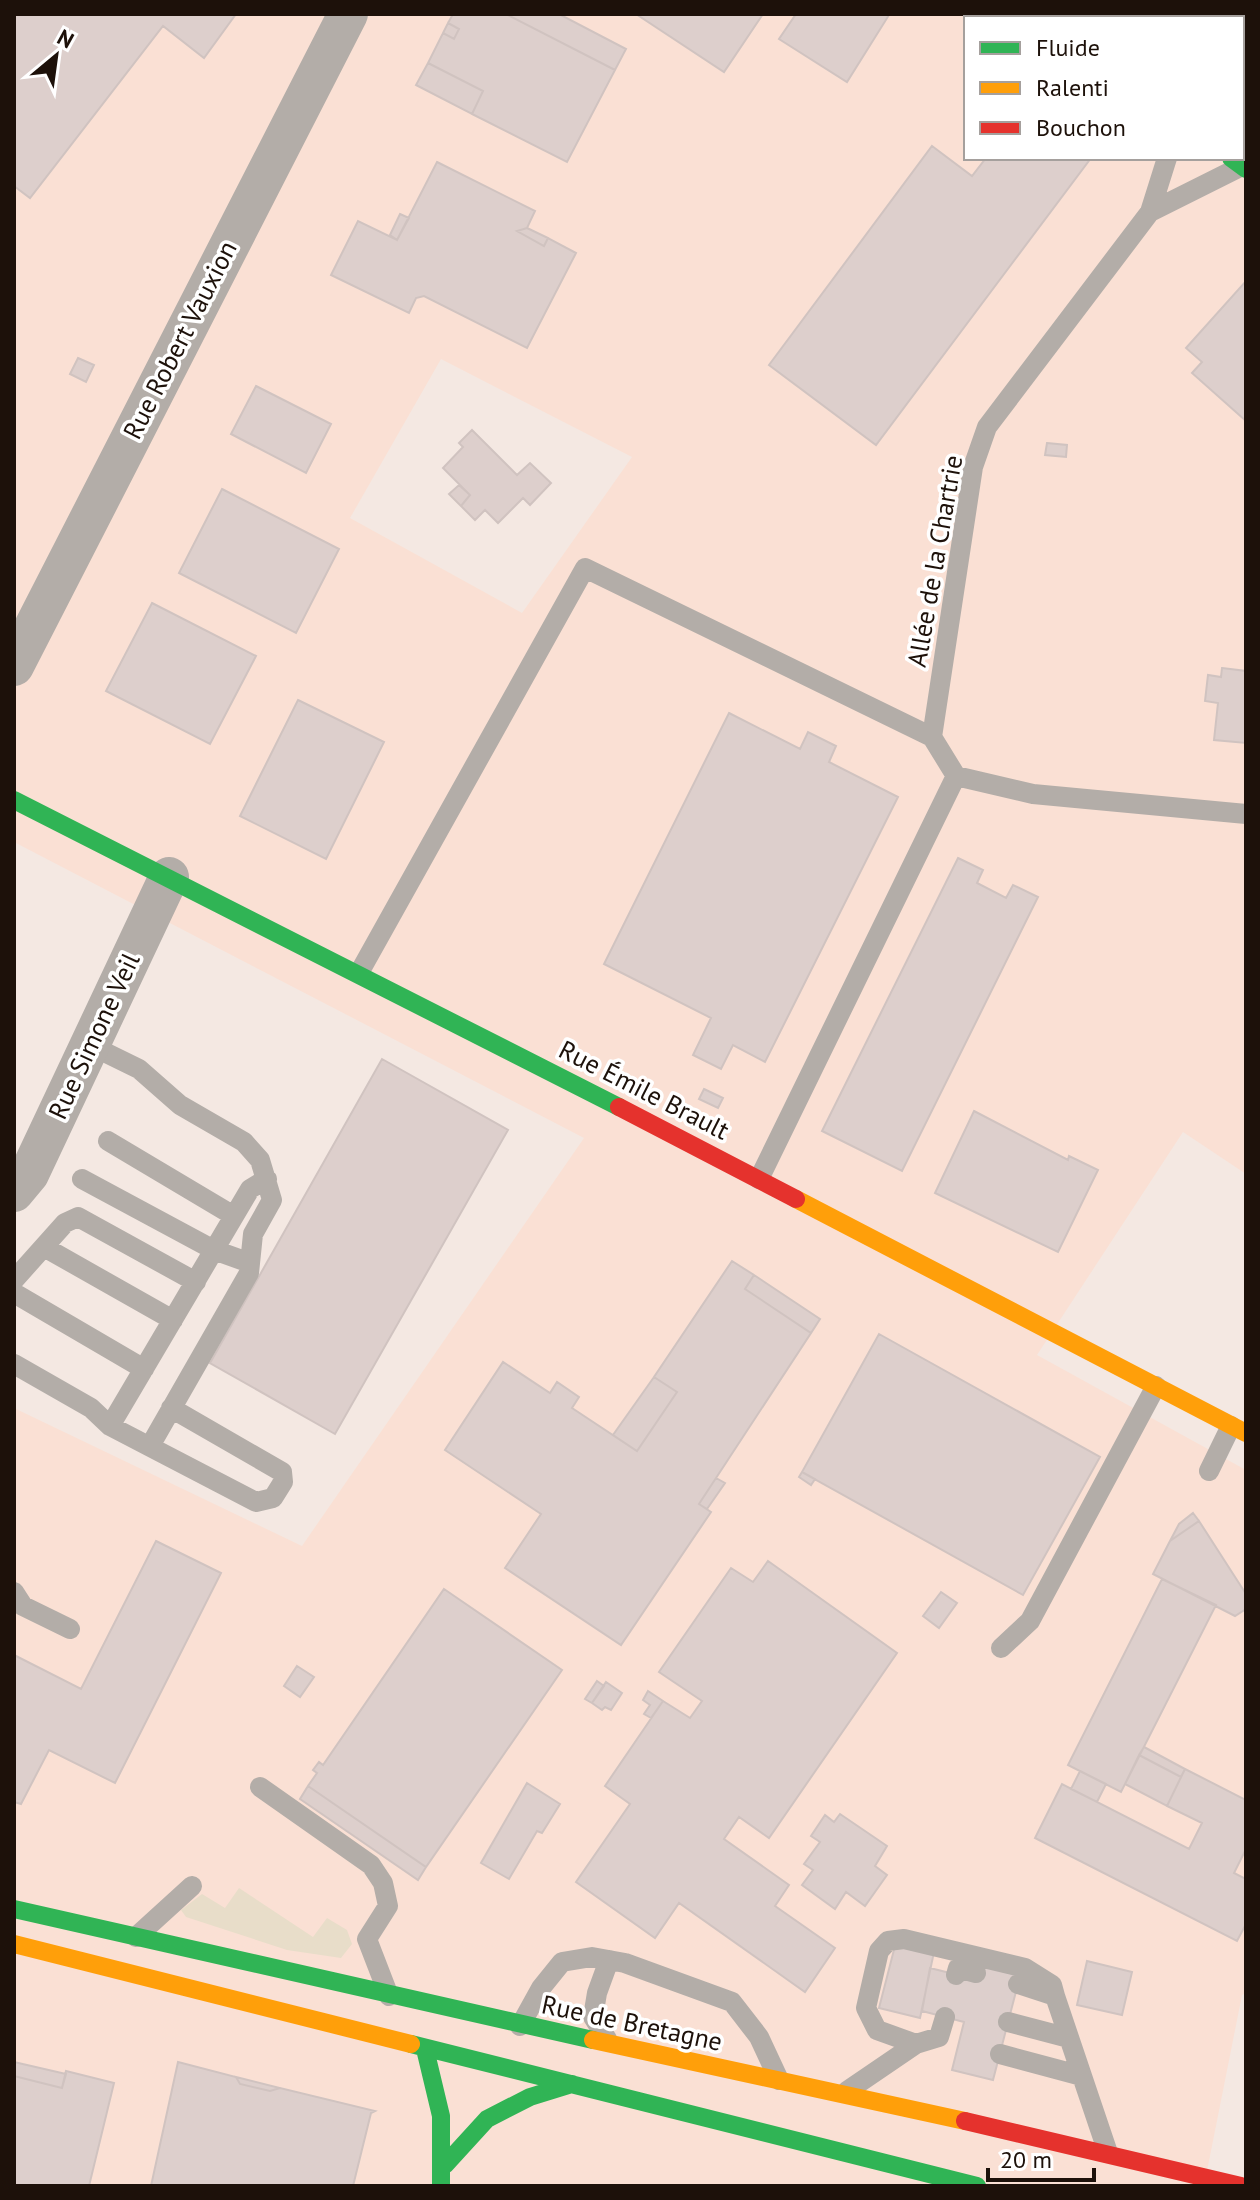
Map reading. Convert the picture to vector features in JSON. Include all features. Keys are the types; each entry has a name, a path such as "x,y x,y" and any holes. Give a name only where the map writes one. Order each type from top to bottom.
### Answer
{"main road":[{"name":"Rue Émile Brault","path":"14,800 359,973 1238,1430"},
{"name":"Rue de Bretagne","path":"14,1909 391,1999 779,2080 1108,2153 1241,2186"},
{"path":"14,1944 977,2186"},
{"path":"425,2049 438,2094 445,2165 441,2186"},
{"path":"445,2165 487,2119 530,2097 572,2084"}],"street":[{"name":"Rue Robert Vauxion","path":"14,666 348,14"},
{"name":"Rue Simone Veil","path":"14,1192 29,1174 169,877"}],"lane":[{"path":"1150,212 1166,160"},
{"name":"Allée de la Chartrie","path":"932,737 973,467 987,427 1150,212 1240,164"},
{"path":"359,973 585,568 932,737 956,776 1033,794 1246,814"},
{"path":"759,1179 956,776"},
{"path":"90,1045 139,1069 180,1105 244,1142 260,1160 272,1200 253,1234 249,1273 150,1446"},
{"path":"108,1141 234,1216"},
{"path":"82,1179 214,1250 250,1263"},
{"path":"110,1426 250,1189 267,1179"},
{"path":"14,1280 72,1217 84,1218 196,1282"},
{"path":"44,1247 173,1320"},
{"path":"14,1293 144,1369"},
{"path":"14,1364 91,1408 110,1426 256,1502 273,1498 283,1482 282,1472 171,1408"},
{"path":"1001,1648 1030,1621 1156,1386"},
{"path":"1209,1471 1238,1430"},
{"path":"14,1592 23,1606 70,1629"},
{"path":"260,1787 371,1865 383,1883 388,1906 367,1939 391,1999"},
{"path":"135,1938 192,1886"},
{"path":"916,2044 877,2030 866,2008 879,1951 888,1941 904,1939 1025,1968 1052,1985 1108,2153"},
{"path":"520,2026 541,1988 562,1962 592,1957 609,1960 732,2002 759,2037 779,2080"},
{"path":"609,1960 597,1993 593,2017 611,2045"},
{"path":"1018,1984 1055,1996"},
{"path":"1008,2022 1069,2038"},
{"path":"842,2094 916,2044 948,2033"},
{"path":"1000,2054 1082,2076"}],"shaded area":[{"path":"14,14 1246,14 1246,1174 1183,1132 1037,1355 1246,1470 1246,1993 1242,1995 1204,2186 14,2186 14,1408 302,1546 584,1138 14,842","holes":["441,359 632,457 522,613 350,518"]},
{"path":"239,1888 313,1937 327,1918 347,1930 352,1944 341,1958 287,1950 186,1917 181,1910 202,1894 225,1908"}],"building":[{"path":"14,14 236,14 204,58 163,26 30,198 14,186"},
{"path":"453,14 506,14 615,70 567,162 472,114 483,91 428,63 443,33 454,39 459,29 448,23"},
{"path":"506,14 559,14 626,49 615,70"},
{"path":"636,14 763,14 724,72"},
{"path":"796,14 889,15 847,82 779,39"},
{"path":"448,23 459,29 454,39 443,33"},
{"path":"428,63 483,91 472,114 416,85"},
{"path":"932,146 972,176 984,160 1090,160 876,445 769,365"},
{"path":"437,162 535,211 527,228 517,231 544,246 548,238 576,253 527,348 424,296 416,298 409,313 331,275 358,221 397,240"},
{"path":"400,214 409,218 397,240 390,235"},
{"path":"527,228 548,238 544,246 517,231"},
{"path":"1246,281 1246,421 1192,373 1202,362 1186,348"},
{"path":"78,358 94,365 86,382 70,374"},
{"path":"256,386 331,424 306,473 231,434"},
{"path":"472,430 517,475 530,463 551,483 530,505 523,498 498,523 485,510 475,520 461,506 470,495 443,468 463,447 459,443"},
{"path":"1047,443 1067,445 1066,457 1045,455"},
{"path":"459,485 470,495 461,506 449,494"},
{"path":"222,489 339,549 296,633 179,573"},
{"path":"152,603 256,656 210,744 106,691"},
{"path":"1222,668 1246,671 1246,743 1214,740 1218,703 1205,701 1208,675 1221,677"},
{"path":"298,700 384,742 326,859 240,816"},
{"path":"729,713 800,749 808,732 836,746 829,762 898,797 765,1062 733,1045 721,1069 693,1055 711,1018 604,964"},
{"path":"958,858 983,870 977,883 1006,898 1013,885 1038,897 902,1171 822,1131"},
{"path":"382,1059 508,1130 335,1434 210,1363"},
{"path":"704,1089 723,1098 718,1108 699,1099"},
{"path":"974,1111 1068,1160 1069,1156 1098,1170 1058,1252 935,1193"},
{"path":"732,1261 754,1275 745,1289 811,1333 699,1504 711,1512 621,1645 505,1568 541,1514 445,1450 503,1362 550,1393 557,1382 579,1397 572,1408 637,1451 677,1392 654,1377"},
{"path":"754,1275 820,1319 811,1333 745,1289"},
{"path":"879,1334 1100,1457 1023,1595 802,1472"},
{"path":"654,1377 677,1392 637,1451 613,1435"},
{"path":"802,1472 815,1479 811,1485 799,1477"},
{"path":"716,1478 725,1483 707,1509 699,1504"},
{"path":"1193,1513 1199,1521 1170,1541 1179,1524"},
{"path":"1199,1521 1246,1594 1246,1609 1235,1616 1153,1574 1170,1541"},
{"path":"156,1541 221,1573 115,1783 49,1750 21,1804 14,1802 14,1655 81,1689"},
{"path":"768,1561 897,1653 769,1838 739,1817 724,1839 789,1885 775,1906 835,1948 805,1992 679,1903 655,1938 576,1882 630,1804 605,1786 663,1701 690,1718 702,1701 659,1672 731,1568 753,1582"},
{"path":"1162,1579 1216,1605 1121,1792 1068,1765"},
{"path":"444,1589 562,1670 426,1867 308,1786 317,1773 313,1770 319,1762 323,1765"},
{"path":"941,1592 957,1603 939,1628 923,1616"},
{"path":"297,1666 314,1677 300,1697 284,1686"},
{"path":"597,1681 604,1686 592,1703 585,1699"},
{"path":"606,1682 622,1693 611,1710 605,1707 602,1710 592,1703"},
{"path":"648,1691 663,1701 651,1718 644,1714 650,1705 643,1700"},
{"path":"1144,1747 1185,1769 1181,1777 1139,1755"},
{"path":"1139,1755 1181,1777 1167,1806 1125,1784"},
{"path":"1185,1769 1246,1800 1246,1849 1234,1873 1246,1879 1246,1924 1237,1941 1035,1838 1062,1784 1189,1849 1202,1823 1167,1806"},
{"path":"1080,1771 1106,1784 1097,1802 1071,1789"},
{"path":"527,1783 560,1804 542,1833 537,1831 509,1879 481,1863"},
{"path":"308,1786 426,1867 418,1880 300,1799"},
{"path":"840,1814 887,1846 875,1866 887,1875 865,1906 846,1892 835,1909 802,1885 813,1870 804,1864 820,1842 811,1836 825,1815 834,1822"},
{"path":"896,1942 934,1952 920,2018 879,2008"},
{"path":"1087,1961 1132,1972 1122,2015 1077,2005"},
{"path":"978,1964 1020,1976 993,2080 952,2070 964,2022 922,2011 930,1968 974,1979"},
{"path":"14,2062 66,2074 62,2088 14,2076"},
{"path":"178,2062 236,2077 240,2084 270,2091 280,2088 375,2111 371,2113 353,2186 151,2186"},
{"path":"66,2071 114,2083 89,2186 14,2186 14,2076 62,2088"},
{"path":"236,2077 280,2088 270,2091 240,2084"}],"traffic: fast":[{"path":"1234,160 1246,169"},
{"path":"14,800 619,1107"},
{"path":"14,1909 593,2040"},
{"path":"411,2044 977,2186"},
{"path":"425,2049 441,2116 441,2184"},
{"path":"445,2165 487,2119 530,2097 572,2084"}],"traffic: slow":[{"path":"796,1199 1246,1433"},
{"path":"14,1944 411,2044"},
{"path":"593,2040 965,2121"}],"traffic: jam":[{"path":"619,1107 796,1199"},
{"path":"965,2121 1241,2186"}]}
